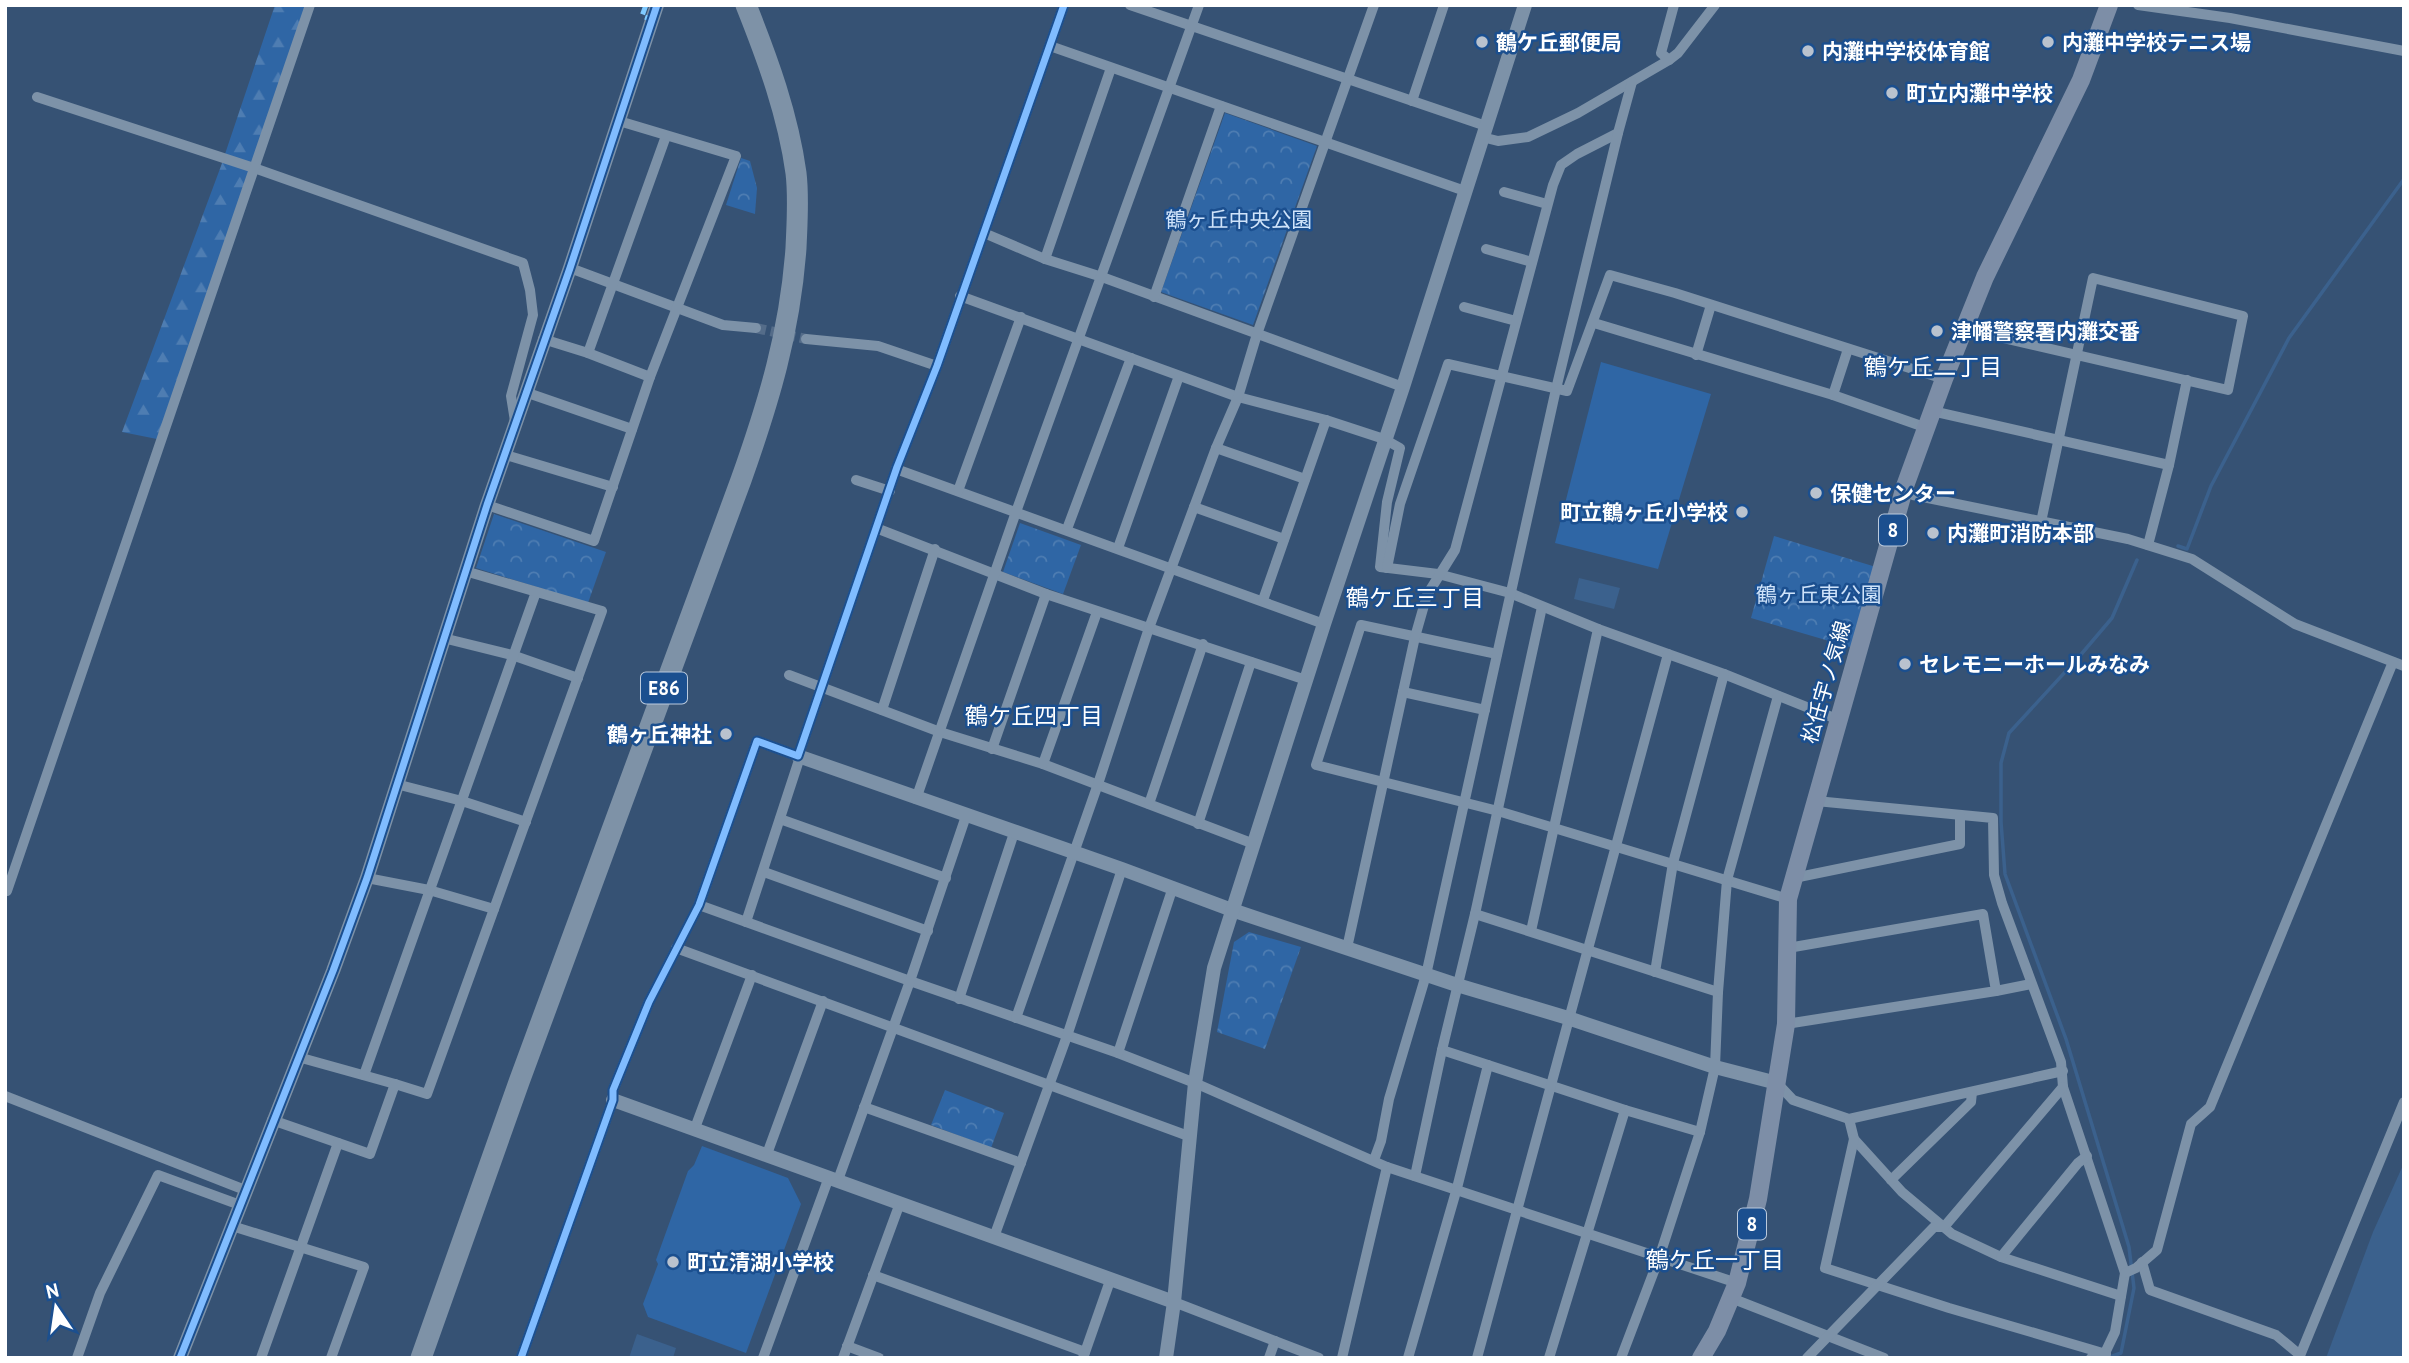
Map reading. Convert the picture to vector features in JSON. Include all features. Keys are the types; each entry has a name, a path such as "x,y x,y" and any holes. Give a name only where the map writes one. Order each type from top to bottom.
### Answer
{"highway":[{"name":"E86","path":"421,1358 523,1069 741,480 768,402 786,335 793,288 798,218 796,175 789,133 773,74 746,5"}],"main road":[{"name":"松任宇ノ気線","path":"1701,1358 1717,1331 1734,1290 1758,1199 1786,1024 1788,899 1905,486 1985,276 2081,80 2109,5"}],"street":[{"path":"7,891 310,5"},
{"path":"180,1358 367,878 486,505 506,455 515,421 570,268 657,5"},
{"path":"746,922 896,469 937,366 1064,5"},
{"path":"1131,5 1412,101 1484,132 1498,141 1528,137 1578,113 1669,60 1678,53 1715,5"},
{"path":"916,799 1016,512 1199,5"},
{"path":"1016,1018 1098,785 1149,628 1216,448 1238,397 1257,334 1374,5"},
{"path":"1412,101 1444,5"},
{"path":"1166,1358 1195,1083 1214,968 1525,5"},
{"path":"1669,60 1661,53 1674,5"},
{"path":"2137,5 2230,18 2404,51"},
{"path":"2230,18 2233,5"},
{"path":"1050,46 1465,191"},
{"path":"1045,259 1111,68"},
{"path":"1374,1160 1426,975 1556,389 1632,82"},
{"path":"37,97 254,168 523,263 533,315 511,396 515,421"},
{"path":"1154,296 1221,106"},
{"path":"486,505 593,541 650,377 736,156 618,121"},
{"path":"1347,948 1415,637 1427,595 1455,550 1547,204 1561,165 1618,133"},
{"path":"588,353 666,135"},
{"path":"1504,192 1547,204"},
{"path":"984,233 1045,259 1102,277 1403,387"},
{"path":"1486,250 1532,262"},
{"path":"570,268 723,325 756,328"},
{"path":"1387,568 1400,504 1448,364 1567,391 1594,323 1609,275 1944,379"},
{"path":"1964,329 2076,354 2228,390 2244,316 2093,278 2076,354 2040,523"},
{"path":"960,296 1238,397 1326,420 1384,439 1400,448 1387,502 1380,567 1438,574 1510,593 1598,629 1839,719"},
{"path":"1696,355 1711,305"},
{"path":"1464,307 1517,321"},
{"path":"958,491 1021,317"},
{"path":"1594,323 1832,395 1930,420 2058,440 2169,465"},
{"path":"806,339 878,346 937,366"},
{"path":"543,340 588,353 650,377"},
{"path":"1832,395 1848,349"},
{"path":"1068,530 1131,358"},
{"path":"1118,548 1179,376"},
{"path":"2148,545 2187,380"},
{"path":"525,392 632,429"},
{"path":"1263,600 1326,420"},
{"path":"1216,448 1305,479"},
{"path":"506,455 613,487"},
{"path":"896,469 1324,624"},
{"path":"856,480 890,491"},
{"path":"1905,486 1913,495 2040,523 2087,530 2198,561 2295,624 2398,664 2210,1107 2191,1124 2157,1250 2133,1269 2121,1296 2115,1332 2106,1355"},
{"path":"1194,507 1284,538"},
{"path":"876,528 1046,594 1306,680"},
{"path":"882,710 935,549"},
{"path":"298,1057 427,1094 602,611 465,571"},
{"path":"364,1075 536,592"},
{"path":"992,749 1046,594"},
{"path":"1415,1177 1542,607"},
{"path":"1043,764 1097,612"},
{"path":"1497,654 1361,625 1316,765 1498,811 1788,899"},
{"path":"1531,931 1598,629"},
{"path":"443,638 512,655 578,678"},
{"path":"1149,804 1203,644"},
{"path":"1477,1358 1668,654"},
{"path":"1198,824 1251,662"},
{"path":"789,674 822,689 940,732 1043,764 1254,844"},
{"path":"1656,972 1673,863 1724,674"},
{"path":"1403,692 1485,710"},
{"path":"1621,1358 1659,1258 1700,1132 1715,1067 1727,880 1778,696"},
{"path":"521,1358 613,1100 613,1090 649,1002 699,905 757,741 1173,887 1231,910 1715,1067 1777,1083 1793,1100 1849,1119 2063,1071"},
{"path":"396,784 462,801 526,822"},
{"path":"1816,801 1993,818 1994,875 2004,910 2063,1071 2063,1087 2087,1156 2133,1269 2150,1290 2276,1335 2300,1357 2404,1102"},
{"path":"763,1358 864,1107 928,931 966,816"},
{"path":"1794,878 1960,844 1960,816"},
{"path":"780,819 946,878"},
{"path":"959,999 1014,833"},
{"path":"994,1237 1067,1036 1122,869"},
{"path":"764,872 928,931"},
{"path":"367,878 429,890 494,909"},
{"path":"1118,1053 1173,887"},
{"path":"699,905 910,982 1118,1053 1195,1083 1387,1167 1457,1188 1659,1258 1884,1358"},
{"path":"1788,948 2004,910"},
{"path":"1475,914 1718,992"},
{"path":"1983,914 1996,990"},
{"path":"676,948 1191,1137"},
{"path":"695,1128 752,975"},
{"path":"1786,1024 2031,984"},
{"path":"767,1154 822,1001"},
{"path":"1442,1049 1700,1132"},
{"path":"1408,1358 1457,1188 1488,1065"},
{"path":"272,1120 370,1154 395,1084"},
{"path":"1807,1358 1934,1227 1944,1227 2063,1087"},
{"path":"1891,1180 1971,1102 1972,1092"},
{"path":"5,1096 245,1190"},
{"path":"613,1100 1111,1278 1319,1358"},
{"path":"864,1107 1021,1163"},
{"path":"1549,1358 1625,1110"},
{"path":"1849,1119 1854,1139 1825,1268 2106,1355"},
{"path":"1854,1139 1902,1192 1952,1234 2001,1257 2121,1296"},
{"path":"261,1358 338,1143"},
{"path":"2001,1257 2078,1163 2087,1156"},
{"path":"1342,1358 1387,1167"},
{"path":"77,1358 100,1293 158,1175 240,1205"},
{"path":"843,1358 900,1203"},
{"path":"232,1226 364,1266 331,1358"},
{"path":"873,1275 1084,1355 1111,1278"},
{"path":"1269,1358 1275,1341"},
{"path":"847,1346 879,1358"},
{"path":"2091,1358 2106,1355"}],"green space":[{"path":"275,5 307,5 157,439 122,432 221,166"},
{"name":"鶴ヶ丘中央公園","path":"1225,113 1317,146 1253,325 1161,292"},
{"path":"741,158 750,161 757,188 755,214 726,205"},
{"path":"1601,362 1711,394 1658,569 1555,543"},
{"path":"494,514 606,552 588,603 476,568"},
{"path":"1020,523 1081,545 1063,594 1003,572"},
{"name":"鶴ヶ丘東公園","path":"1774,536 1876,567 1853,648 1751,618"},
{"path":"1249,932 1301,947 1265,1049 1217,1032 1234,942"},
{"path":"945,1090 1004,1113 991,1148 931,1125"},
{"path":"702,1146 788,1178 801,1204 746,1353 648,1317 643,1304 688,1171 694,1165"}],"shaded area":[{"path":"1579,578 1620,588 1614,609 1574,599"},
{"path":"2404,1163 2404,1358 2326,1358 2373,1232"},
{"path":"637,1334 676,1348 673,1358 629,1358"}],"waterway":[{"path":"2178,546 2187,549 2211,486 2289,338 2404,179"},
{"path":"2107,1358 2121,1353 2134,1288 2129,1247 2066,1039 2005,874 2001,822 2001,763 2009,733 2112,618 2137,560"}],"tunnel":[{"path":"756,328 806,339"}],"marked path":[{"path":"646,5 642,16 653,20"}],"cycle path":[{"path":"180,1358 367,878 487,505 570,268 657,5"},
{"path":"521,1358 613,1100 613,1090 649,1002 699,905 757,741 798,756 897,467 937,366 1064,5"}],"place":[{"name":"鶴ケ丘郵便局","path":"1482,42"},
{"name":"内灘中学校テニス場","path":"2048,42"},
{"name":"内灘中学校体育館","path":"1808,51"},
{"name":"町立内灘中学校","path":"1892,93"},
{"name":"津幡警察署内灘交番","path":"1937,331"},
{"name":"保健センター","path":"1816,493"},
{"name":"町立鶴ヶ丘小学校","path":"1742,512"},
{"name":"内灘町消防本部","path":"1933,533"},
{"name":"セレモニーホールみなみ","path":"1905,664"},
{"name":"鶴ヶ丘神社","path":"726,734"},
{"name":"町立清湖小学校","path":"673,1262"}],"district":[{"name":"鶴ケ丘二丁目","path":"1933,366"},
{"name":"鶴ケ丘三丁目","path":"1415,597"},
{"name":"鶴ケ丘四丁目","path":"1034,715"},
{"name":"鶴ケ丘一丁目","path":"1715,1259"}]}
